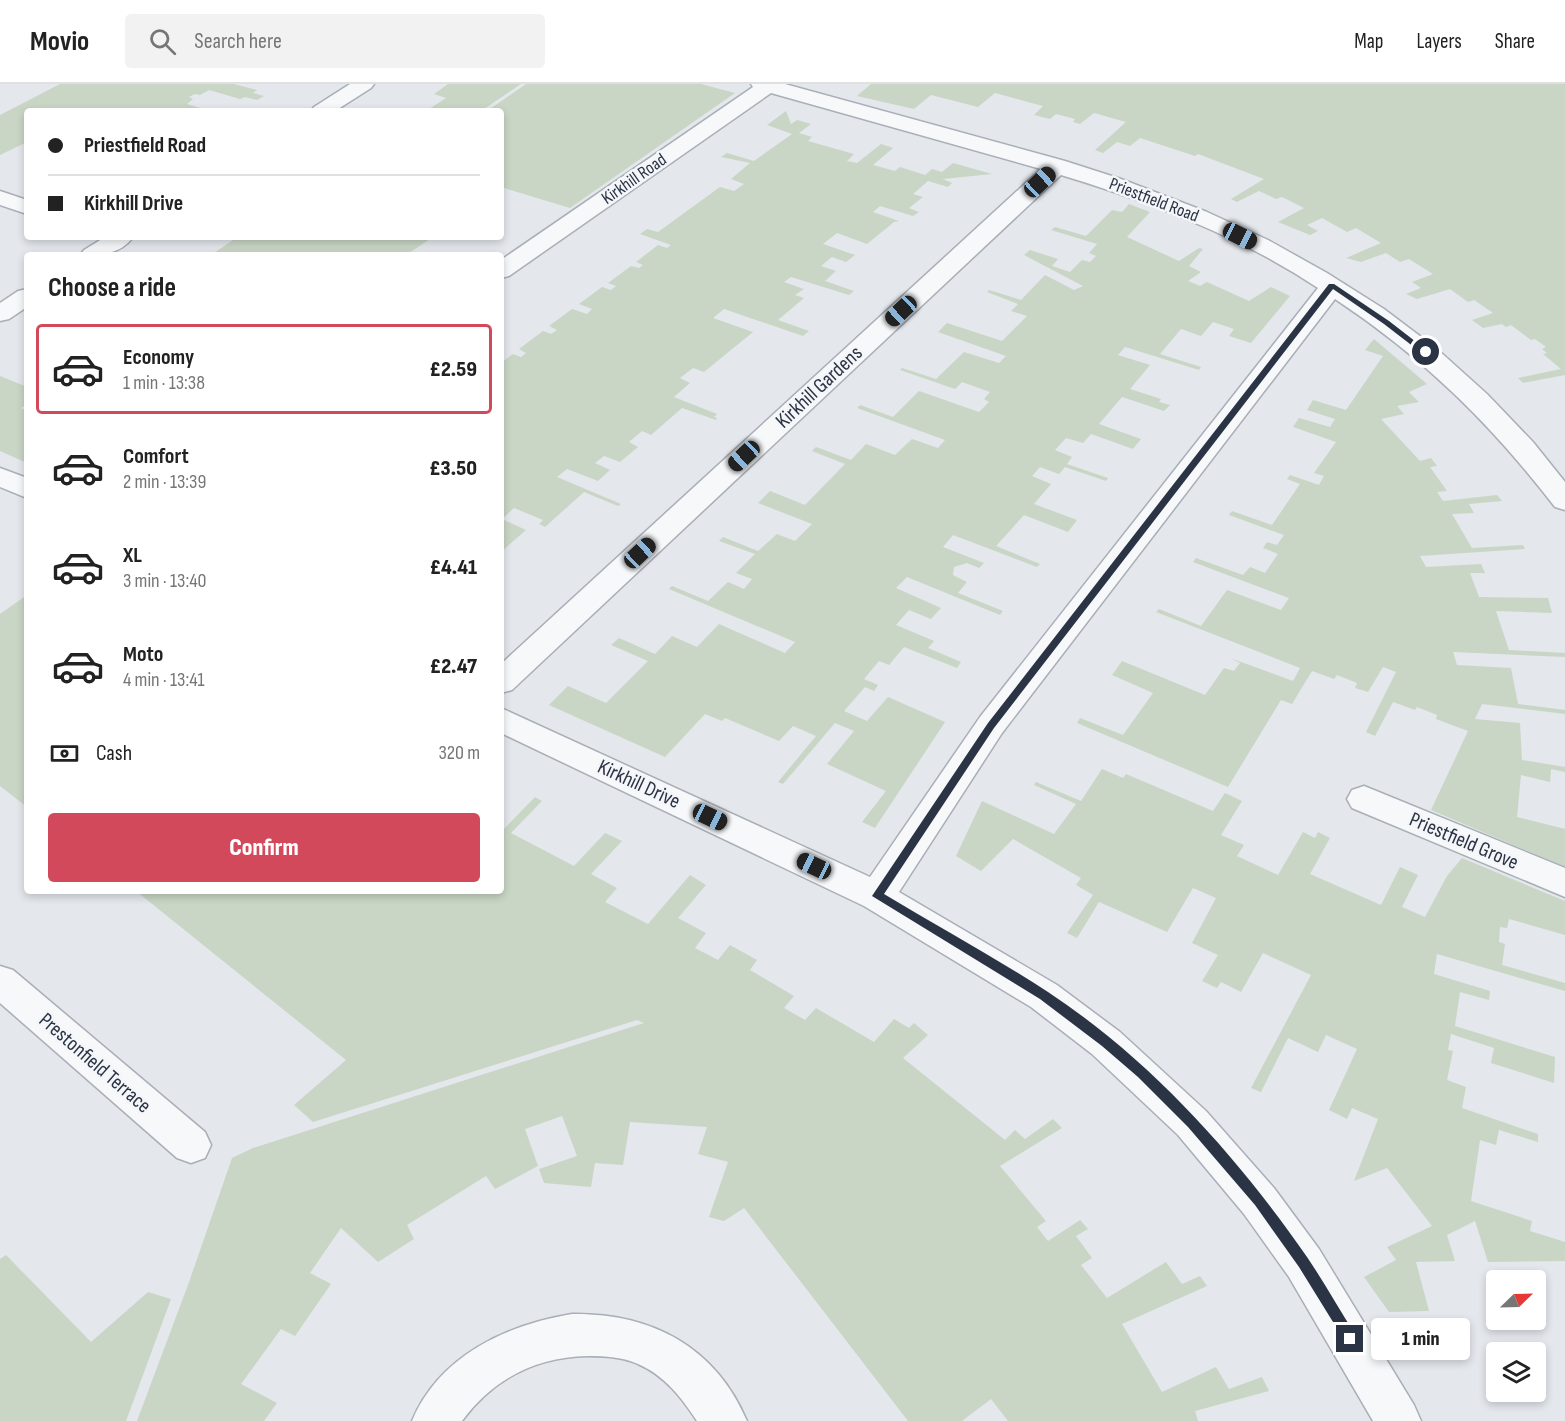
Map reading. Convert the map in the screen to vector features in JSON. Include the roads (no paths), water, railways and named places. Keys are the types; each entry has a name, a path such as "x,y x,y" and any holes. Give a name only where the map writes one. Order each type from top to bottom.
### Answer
{"street":[{"path":"326,108 364,84"},
{"name":"Priestfield Road","path":"766,85 1058,166 1137,192 1206,220 1271,251 1332,286 1387,322 1460,381 1520,442 1565,501"},
{"name":"Kirkhill Road","path":"504,269 766,85"},
{"name":"Kirkhill Gardens","path":"504,679 1058,166"},
{"path":"0,198 24,206"},
{"path":"98,252 116,240"},
{"path":"877,896 991,725 1332,286"},
{"path":"0,314 24,298"},
{"path":"0,476 24,488"},
{"name":"Kirkhill Drive","path":"504,720 877,896 1044,996 1106,1043 1192,1123 1259,1201 1304,1263 1398,1421"},
{"name":"Priestfield Grove","path":"1364,799 1565,882"},
{"name":"Prestonfield Terrace","path":"0,981 191,1145"},
{"path":"435,1421 447,1403 471,1378 491,1363 547,1339 575,1335 609,1336 632,1341 676,1363 698,1383 724,1421"}]}
